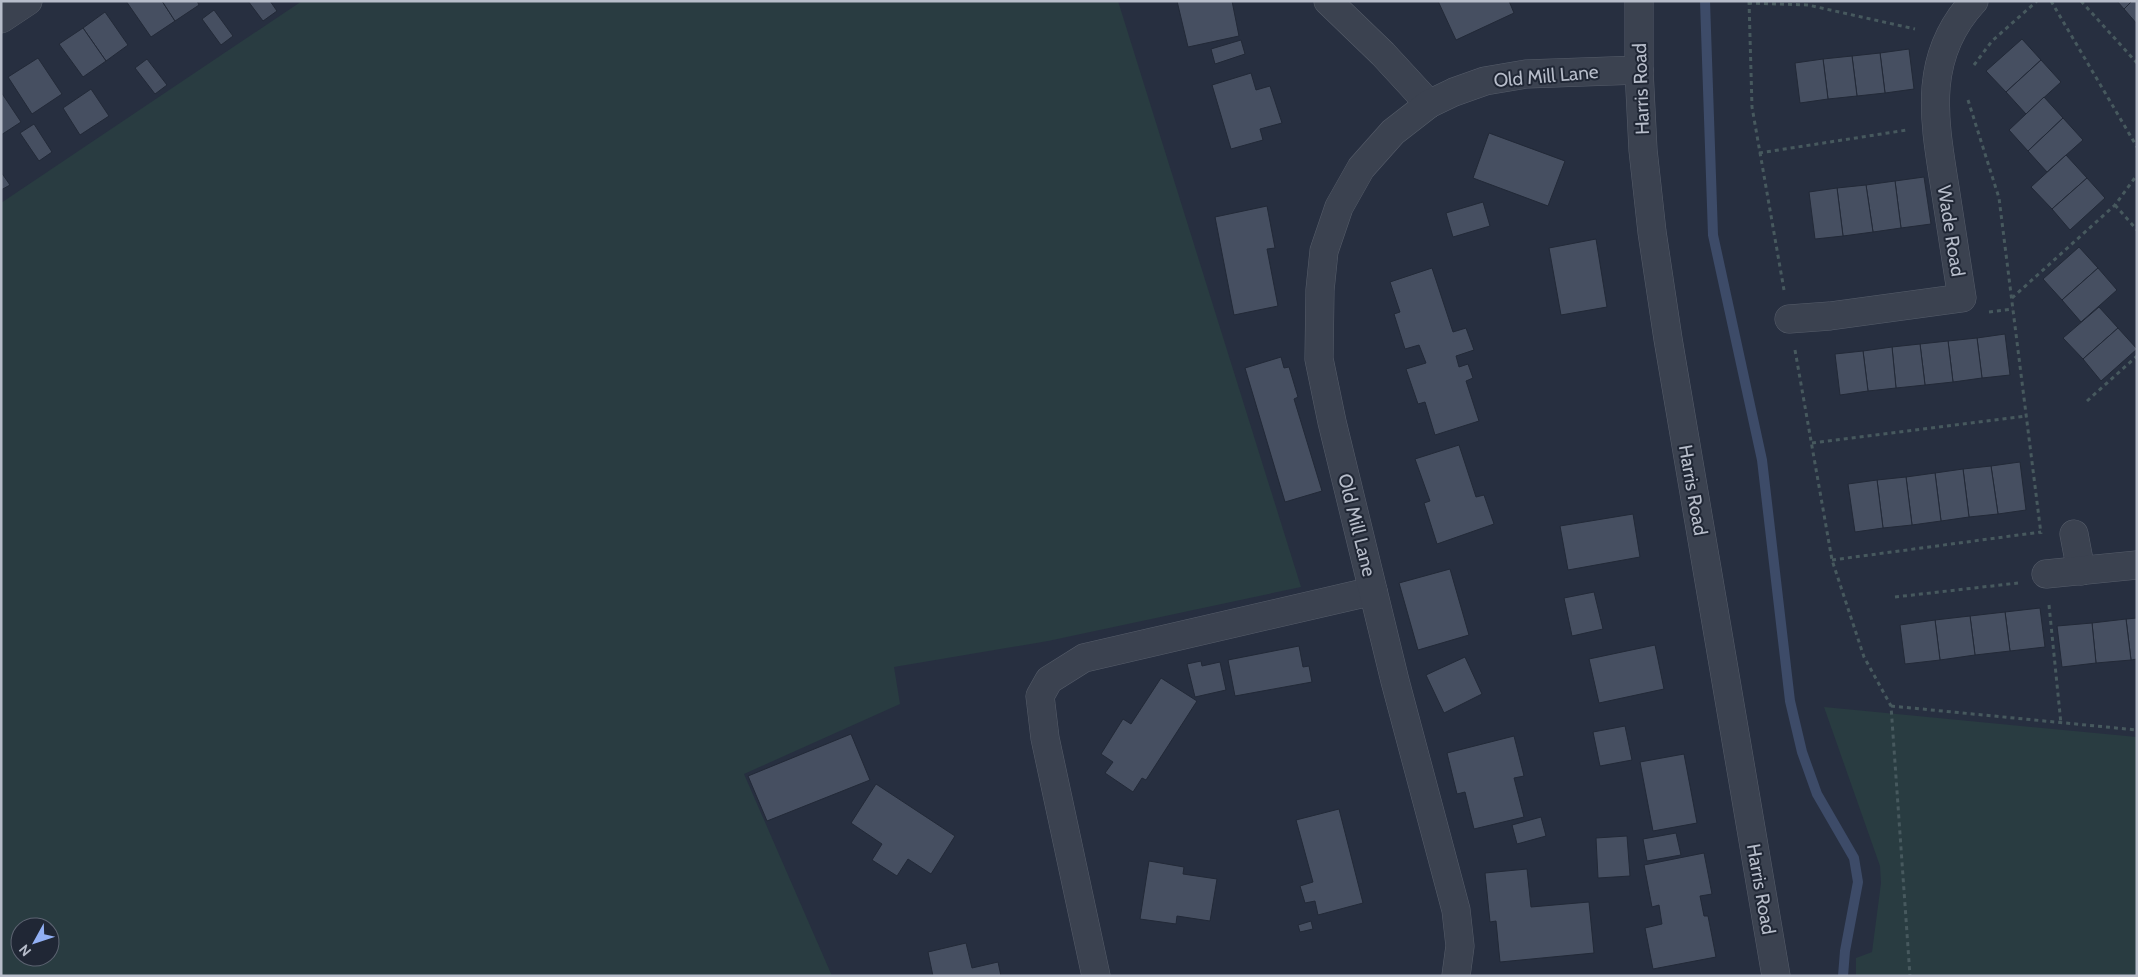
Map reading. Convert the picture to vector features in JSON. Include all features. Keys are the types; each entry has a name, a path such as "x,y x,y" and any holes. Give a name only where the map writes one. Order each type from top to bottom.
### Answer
{"street":[{"path":"1,19 28,1"},
{"path":"1328,1 1383,54 1429,104"},
{"name":"Harris Road","path":"1640,1 1639,70 1643,150 1652,232 1776,976"},
{"name":"Wade Road","path":"1789,319 1830,316 1962,298 1935,125 1935,91 1938,67 1947,39 1965,11 1974,1"},
{"name":"Old Mill Lane","path":"1456,976 1460,946 1456,910 1373,591 1332,422 1319,359 1320,290 1324,251 1339,207 1361,168 1393,132 1429,104 1454,92 1485,81 1526,74 1639,70"},
{"path":"2074,534 2081,571"},
{"path":"2046,577 2137,565"},
{"path":"1096,976 1045,738 1040,696 1049,680 1084,658 1373,591"}],"path":[{"path":"1971,70 1992,41 2037,1"},
{"path":"2050,1 2137,147"},
{"path":"2081,1 2137,63"},
{"path":"1910,976 1892,706 1864,657 1832,560 1752,107 1748,2 1808,5 1914,29"},
{"path":"1966,94 1999,198 2041,532 2061,724"},
{"path":"1759,153 1935,125"},
{"path":"2012,299 2115,205 2137,175"},
{"path":"2115,205 2137,230"},
{"path":"2087,401 2137,356"},
{"path":"1812,444 2027,416"},
{"path":"1832,560 2041,532"},
{"path":"1895,597 2046,577"},
{"path":"1892,706 2137,730"}],"green space":[{"path":"302,1 1118,1 1301,587 1048,641 894,667 900,704 744,774 832,976 1,976 1,203"},
{"path":"1824,707 2137,737 2137,976 1856,976 1856,958 1872,952 1881,883 1880,866"}],"building":[{"path":"126,1 162,1 175,21 151,37"},
{"path":"162,1 197,1 199,5 175,21"},
{"path":"248,1 270,1 277,11 263,21"},
{"path":"1177,1 1232,1 1239,36 1188,47"},
{"path":"1438,1 1509,1 1514,13 1456,40"},
{"path":"2117,1 2132,1 2124,9"},
{"path":"2132,1 2137,1 2137,24 2124,9"},
{"path":"214,10 233,36 221,45 202,19"},
{"path":"105,12 128,45 106,61 83,28"},
{"path":"83,28 106,61 83,77 59,44"},
{"path":"2022,39 2041,60 2006,92 1986,71"},
{"path":"1241,40 1245,54 1215,64 1211,49"},
{"path":"1909,49 1914,89 1885,93 1880,53"},
{"path":"1880,53 1885,93 1857,96 1852,56"},
{"path":"1852,56 1857,96 1828,99 1823,59"},
{"path":"38,58 62,94 32,114 8,77"},
{"path":"147,59 167,85 155,94 135,68"},
{"path":"1823,59 1828,99 1800,103 1795,63"},
{"path":"2041,60 2061,82 2026,114 2006,92"},
{"path":"1251,73 1256,90 1270,86 1282,123 1260,129 1263,140 1231,149 1212,85"},
{"path":"91,89 109,116 80,135 63,108"},
{"path":"1,92 21,122 1,135"},
{"path":"2044,97 2063,118 2028,151 2009,130"},
{"path":"2063,118 2083,140 2047,172 2028,151"},
{"path":"34,124 52,152 39,161 20,133"},
{"path":"1489,133 1565,161 1548,206 1473,178"},
{"path":"2066,155 2087,178 2052,209 2031,187"},
{"path":"1,172 10,185 1,190"},
{"path":"1924,177 1931,224 1901,228 1895,181"},
{"path":"2087,178 2105,198 2070,230 2052,209"},
{"path":"1895,181 1901,228 1873,232 1866,185"},
{"path":"1866,185 1873,232 1843,236 1837,188"},
{"path":"1837,188 1843,236 1815,239 1809,192"},
{"path":"1483,202 1490,226 1453,237 1446,213"},
{"path":"1267,206 1275,248 1267,249 1278,306 1234,315 1215,217"},
{"path":"1596,239 1607,307 1561,315 1549,248"},
{"path":"2079,247 2098,268 2062,300 2043,279"},
{"path":"1432,268 1453,332 1466,328 1474,350 1456,356 1459,367 1468,364 1473,378 1466,381 1479,421 1435,435 1425,402 1418,404 1406,369 1426,363 1419,345 1405,349 1394,314 1400,312 1390,282"},
{"path":"2098,268 2117,290 2081,322 2062,300"},
{"path":"2099,307 2118,328 2083,359 2063,338"},
{"path":"2118,328 2137,349 2101,381 2083,359"},
{"path":"2005,334 2010,375 1982,378 1977,338"},
{"path":"1977,338 1982,378 1953,382 1948,341"},
{"path":"1948,341 1953,382 1925,385 1920,344"},
{"path":"1920,344 1925,385 1896,388 1892,347"},
{"path":"1892,347 1896,388 1868,391 1863,351"},
{"path":"1863,351 1868,391 1840,395 1835,354"},
{"path":"1281,357 1284,368 1289,367 1298,397 1294,399 1322,491 1285,502 1245,368"},
{"path":"1459,445 1476,497 1484,495 1494,524 1437,544 1424,503 1430,501 1415,459"},
{"path":"2020,462 2026,510 1998,514 1991,466"},
{"path":"1991,466 1998,514 1969,517 1963,469"},
{"path":"1963,469 1969,517 1941,521 1935,473"},
{"path":"1935,473 1941,521 1912,525 1906,477"},
{"path":"1906,477 1912,525 1883,528 1877,480"},
{"path":"1877,480 1883,528 1855,532 1848,484"},
{"path":"1633,514 1640,557 1568,570 1560,526"},
{"path":"1450,569 1469,635 1418,650 1399,583"},
{"path":"1594,592 1603,629 1572,636 1564,598"},
{"path":"2040,608 2045,647 2010,651 2005,612"},
{"path":"2005,612 2010,651 1975,655 1970,616"},
{"path":"1970,616 1975,655 1940,660 1935,620"},
{"path":"2137,618 2137,659 2131,660 2126,619"},
{"path":"2126,619 2131,660 2096,663 2092,623"},
{"path":"1935,620 1940,660 1905,664 1900,625"},
{"path":"2092,623 2096,663 2062,667 2057,626"},
{"path":"1655,645 1664,689 1599,703 1589,659"},
{"path":"1299,646 1303,667 1309,666 1312,682 1235,696 1228,660"},
{"path":"1465,657 1482,694 1444,713 1426,675"},
{"path":"1201,661 1202,666 1220,662 1226,690 1195,697 1187,664"},
{"path":"1161,678 1197,701 1146,780 1142,778 1133,792 1105,773 1113,762 1101,754 1123,719 1131,724"},
{"path":"1625,726 1632,760 1600,766 1593,732"},
{"path":"851,734 870,780 767,821 748,776"},
{"path":"1514,736 1524,776 1514,778 1524,817 1474,829 1465,792 1457,794 1447,753"},
{"path":"1684,754 1697,823 1653,831 1640,762"},
{"path":"876,784 955,836 931,874 908,859 897,876 872,860 882,844 851,823"},
{"path":"1339,809 1363,903 1318,915 1315,901 1305,903 1300,886 1313,882 1296,820"},
{"path":"1541,817 1546,836 1517,844 1512,825"},
{"path":"1676,833 1681,855 1647,861 1643,839"},
{"path":"1627,836 1630,876 1598,878 1596,838"},
{"path":"1704,853 1712,894 1700,896 1704,916 1708,916 1716,957 1653,969 1645,928 1662,924 1659,905 1652,907 1644,865"},
{"path":"1149,861 1184,867 1183,874 1217,879 1210,921 1177,916 1176,924 1140,919"},
{"path":"1527,869 1531,907 1589,902 1594,953 1500,962 1496,921 1490,922 1485,873"},
{"path":"1311,921 1313,929 1300,932 1298,925"},
{"path":"966,943 972,968 998,962 1001,976 933,976 928,952"}],"waterway":[{"path":"1705,1 1713,235 1762,460 1790,701 1802,752 1817,794 1854,858 1858,882 1845,951 1843,976"}]}
